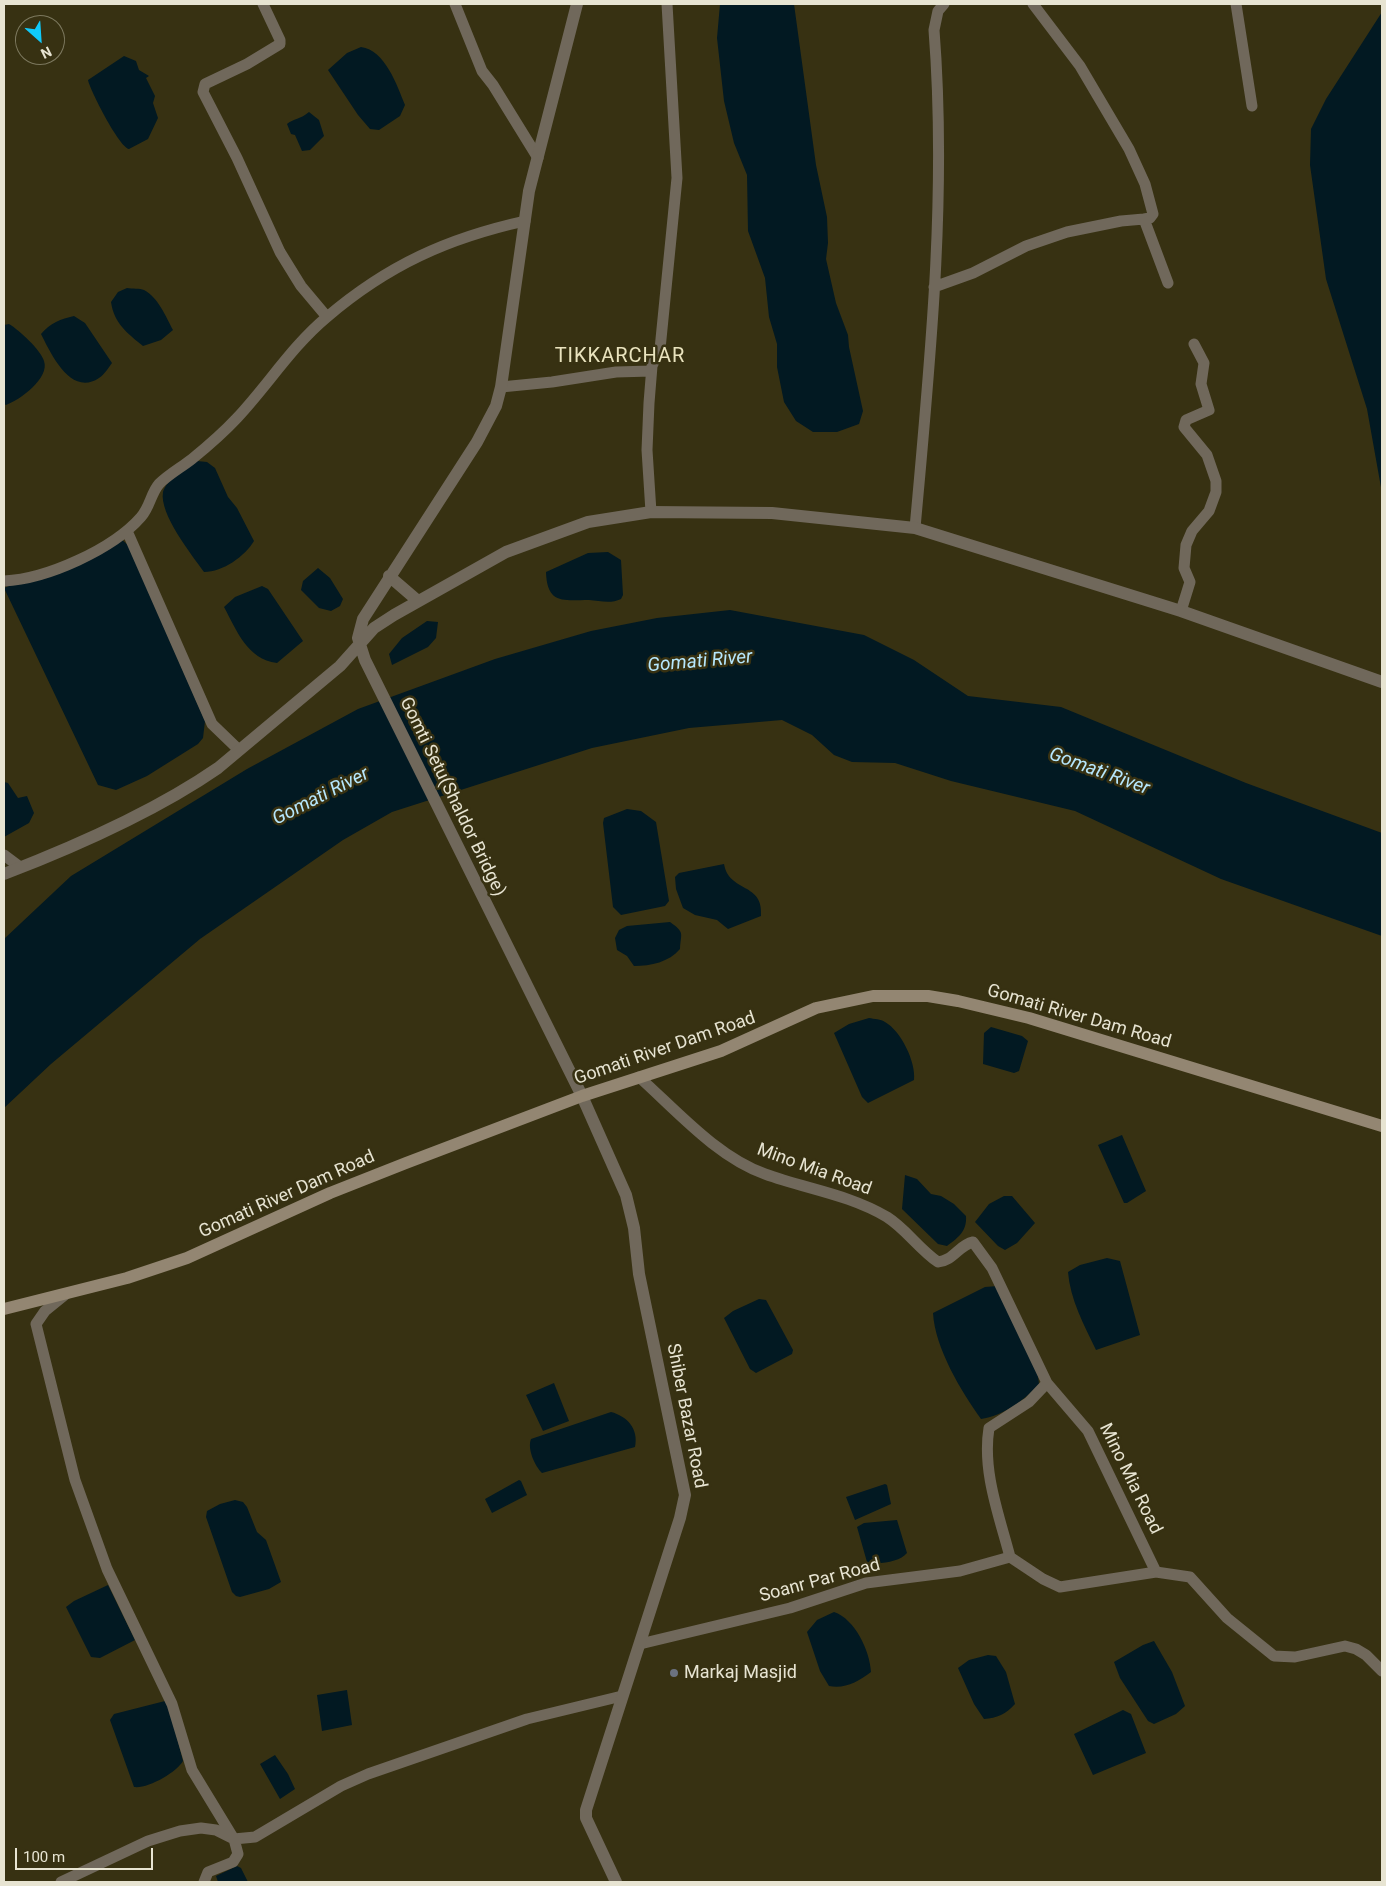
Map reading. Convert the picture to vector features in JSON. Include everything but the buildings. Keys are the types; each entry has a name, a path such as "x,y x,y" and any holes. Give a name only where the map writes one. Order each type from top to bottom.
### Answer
{"main road":[{"name":"Gomati River Dam Road","path":"4,1309 127,1278 186,1258 330,1193 582,1096 722,1051 764,1034 816,1008 873,996 928,996 1029,1018 1382,1126"}],"street":[{"path":"263,4 280,40 280,44 247,64 205,84 203,92 237,158 280,252 301,286 327,317"},
{"path":"455,4 482,71 493,85 538,158"},
{"path":"359,645 359,629 363,619 477,442 496,406 501,387 529,191 577,4"},
{"path":"651,512 647,450 651,371 660,349 677,178 667,4"},
{"path":"915,528 931,349 939,192 934,30 938,11 944,4"},
{"path":"934,286 973,273 1026,246 1067,232 1121,221 1150,218 1153,214 1145,184 1128,149 1080,66 1033,4"},
{"path":"1236,4 1252,106"},
{"path":"1144,219 1168,283"},
{"path":"4,581 32,576 70,564 127,531 143,515 157,486 212,443 236,419 301,341 327,317 378,278 414,257 493,229 525,221"},
{"path":"1181,611 1190,582 1184,568 1186,545 1192,531 1209,511 1216,492 1216,482 1207,455 1184,427 1186,420 1208,410 1201,384 1204,364 1194,344"},
{"path":"501,387 552,382 616,372 651,371"},
{"path":"4,874 172,797 218,768 340,666 374,628 418,601 506,552 547,536 588,522 651,512 772,513 915,528 1181,611 1382,682"},
{"path":"127,531 208,717 219,733 239,750"},
{"path":"389,576 418,601"},
{"name":"Gomti Setu(Shaldor Bridge)","path":"359,645 582,1096"},
{"path":"4,855 20,868"},
{"name":"Mino Mia Road","path":"639,1077 690,1126 736,1160 765,1174 836,1194 866,1206 889,1218 938,1262 944,1261 966,1244 973,1242 992,1268 1047,1383 1088,1431 1156,1572"},
{"name":"Shiber Bazar Road","path":"582,1096 620,1180 631,1210 640,1274 684,1484 680,1518 586,1810 586,1818 616,1882"},
{"path":"67,1293 45,1311 36,1324 75,1480 107,1569 172,1704 192,1770 234,1840 237,1858 208,1872 204,1882"},
{"path":"1047,1383 1029,1402 989,1428 986,1446 990,1483 1010,1557 1043,1579 1060,1587 1156,1572 1190,1577 1227,1618 1274,1656 1295,1657 1344,1646 1356,1649 1366,1655 1382,1672"},
{"name":"Soanr Par Road","path":"640,1644 790,1608 866,1583 960,1571 1010,1557"},
{"path":"61,1882 148,1840 180,1831 201,1828 216,1830 234,1840 255,1837 341,1786 368,1774 527,1720 622,1696"}],"water":[{"path":"720,4 794,4 816,165 827,217 828,243 826,259 836,303 848,335 863,411 859,424 837,432 813,432 796,421 784,402 777,367 777,344 769,317 765,278 748,231 747,175 734,143 724,101 717,38"},
{"path":"1382,12 1382,493 1367,409 1326,279 1310,165 1311,129 1326,99"},
{"path":"361,47 377,55 383,61 394,79 405,105 400,116 379,130 370,129 358,115 328,70 347,53"},
{"path":"124,56 136,61 139,70 149,76 146,78 155,96 153,103 158,118 148,139 129,149 124,146 112,129 99,106 88,80"},
{"path":"309,112 319,120 324,136 310,150 302,151 295,135 291,134 287,124"},
{"path":"127,288 142,289 149,293 161,308 173,330 161,340 143,346 132,337 118,322 111,302 118,292"},
{"path":"74,316 85,323 112,363 99,378 89,382 80,382 71,378 63,371 41,334 56,322"},
{"path":"9,324 24,335 39,351 45,368 43,374 32,388 6,405 4,404 4,325"},
{"path":"197,461 207,462 215,468 228,497 237,508 254,541 233,562 219,569 204,572 171,522 163,501 163,492 172,478"},
{"path":"121,539 128,545 205,721 203,738 198,744 147,776 116,790 98,785 4,588"},
{"path":"608,552 621,560 623,595 621,599 609,602 565,600 553,595 547,583 546,572 588,553"},
{"path":"318,568 330,578 343,599 340,606 331,611 319,608 301,590 303,581"},
{"path":"262,586 268,589 303,641 277,663 258,656 250,650 224,607 235,597"},
{"name":"Gomati River","path":"730,610 864,635 914,660 968,696 1061,707 1246,783 1382,833 1382,936 1221,879 1075,811 951,781 895,763 852,762 834,755 812,735 782,720 689,728 592,748 392,812 343,840 200,939 51,1064 4,1108 4,939 71,876 247,769 358,709 495,659 591,631 657,618"},
{"path":"427,621 438,622 436,638 428,647 392,665 389,654 402,638"},
{"path":"4,782 8,783 18,798 27,796 34,813 29,823 4,837"},
{"path":"627,809 641,811 656,822 669,901 665,906 621,915 613,907 603,823 604,818"},
{"path":"724,864 732,880 752,892 757,898 761,916 728,929 717,920 695,915 683,908 676,889 675,877 679,873"},
{"path":"670,922 681,933 680,949 671,957 653,964 634,966 627,956 617,950 615,938 619,930 627,926"},
{"path":"869,1018 883,1021 897,1032 910,1056 914,1080 868,1103 862,1097 834,1033 849,1024"},
{"path":"991,1027 1022,1036 1028,1041 1019,1071 1014,1073 983,1064 984,1033"},
{"path":"1122,1135 1146,1191 1127,1203 1124,1203 1098,1145"},
{"path":"905,1175 917,1179 931,1194 941,1196 954,1204 966,1216 964,1230 947,1246 938,1244 902,1209"},
{"path":"1004,1196 1012,1196 1035,1223 1017,1243 1005,1250 998,1246 975,1222 989,1204"},
{"path":"1107,1258 1120,1261 1140,1335 1096,1350 1075,1302 1068,1272 1080,1265"},
{"path":"998,1286 1037,1369 1039,1384 1027,1396 1005,1411 981,1419 950,1369 939,1340 933,1313 985,1287"},
{"path":"759,1299 766,1300 793,1350 792,1354 756,1373 750,1369 724,1318 733,1311"},
{"path":"554,1383 569,1421 543,1431 526,1395"},
{"path":"611,1412 627,1420 630,1424 635,1434 635,1447 542,1473 539,1470 531,1452 531,1439"},
{"path":"519,1480 527,1495 492,1513 485,1499"},
{"path":"885,1484 887,1485 891,1504 855,1520 846,1497"},
{"path":"235,1500 243,1502 247,1507 257,1532 266,1540 281,1582 269,1589 240,1597 232,1592 206,1517 207,1511 220,1504"},
{"path":"897,1520 907,1553 899,1559 888,1562 867,1562 857,1527 864,1523"},
{"path":"108,1585 135,1640 100,1658 91,1657 66,1607 74,1601"},
{"path":"834,1612 849,1621 860,1637 868,1655 871,1672 856,1682 846,1686 835,1687 829,1686 820,1671 807,1632 817,1620"},
{"path":"1154,1641 1172,1672 1185,1706 1176,1714 1154,1724 1148,1721 1120,1678 1114,1662 1143,1645"},
{"path":"988,1655 996,1656 1006,1672 1015,1704 1001,1715 984,1719 974,1704 958,1668 969,1660"},
{"path":"347,1690 352,1725 322,1731 317,1695"},
{"path":"165,1701 169,1707 183,1761 175,1770 162,1779 140,1787 134,1787 110,1720 114,1714"},
{"path":"1123,1710 1131,1714 1146,1753 1093,1775 1074,1734"},
{"path":"275,1755 288,1774 295,1789 280,1799 260,1764"},
{"path":"237,1866 241,1868 248,1882 218,1882 216,1876"}],"place":[{"name":"Markaj Masjid","path":"674,1673"}],"district":[{"name":"TIKKARCHAR","path":"620,357"}]}
